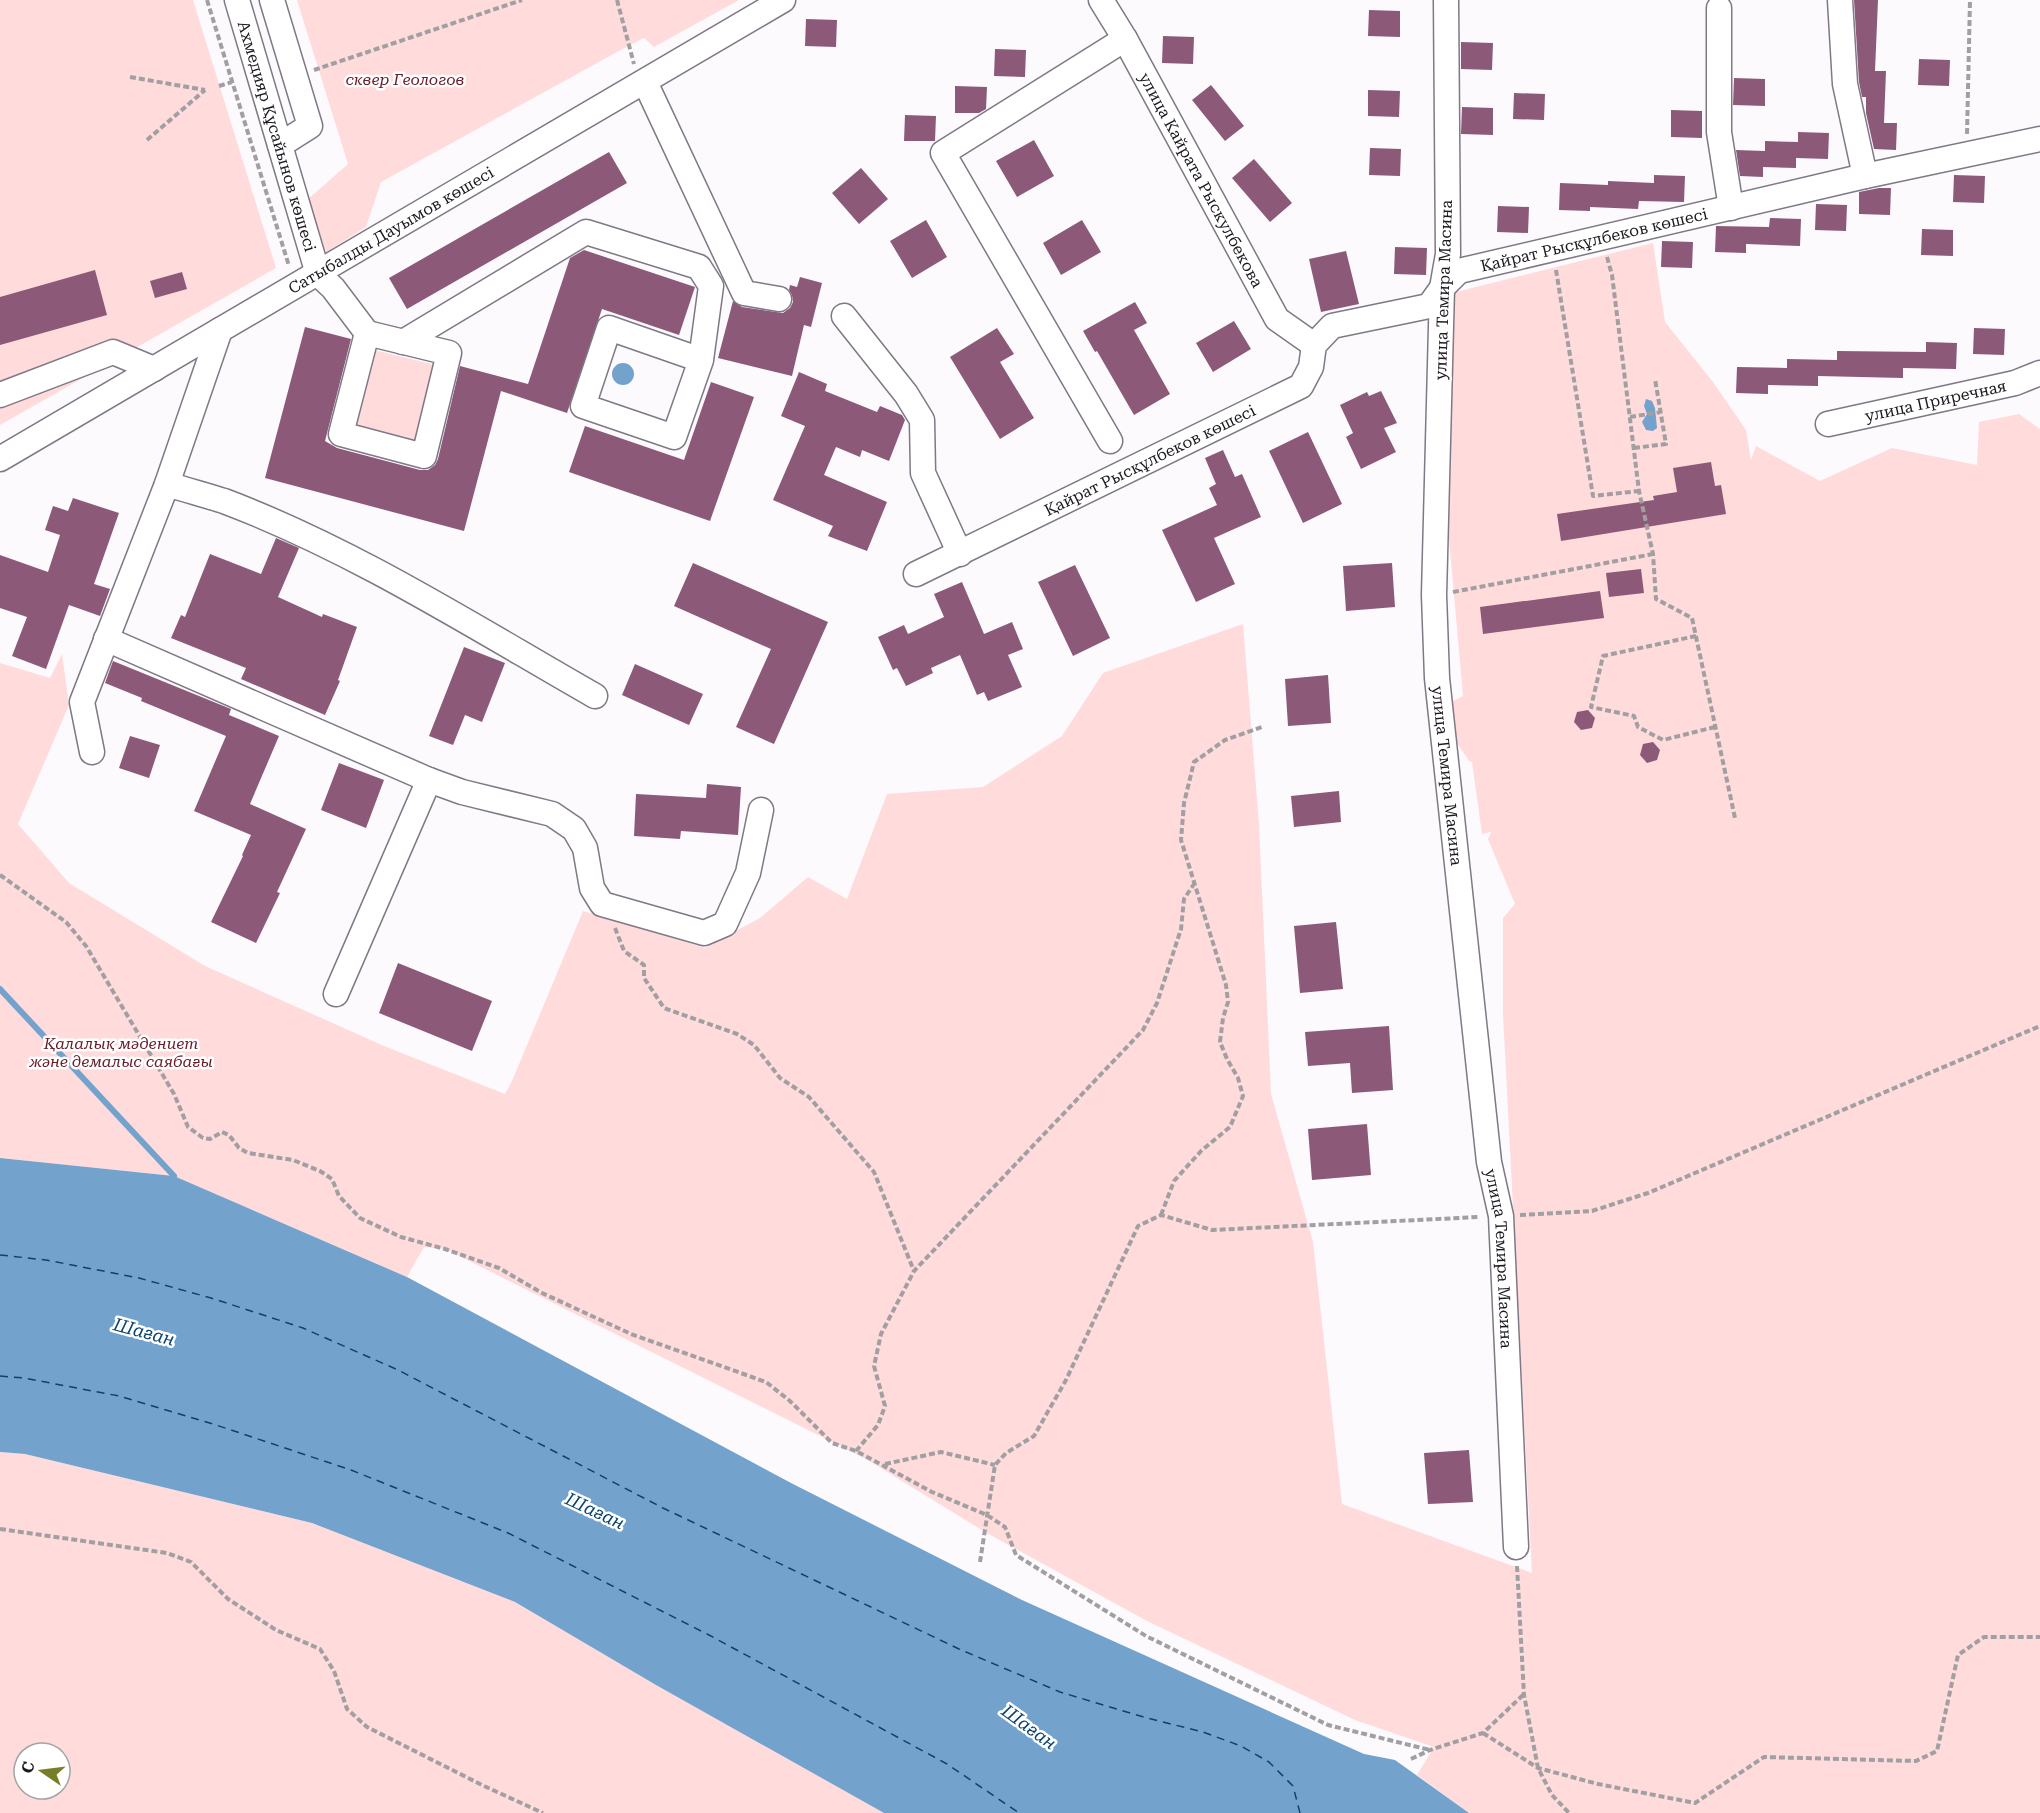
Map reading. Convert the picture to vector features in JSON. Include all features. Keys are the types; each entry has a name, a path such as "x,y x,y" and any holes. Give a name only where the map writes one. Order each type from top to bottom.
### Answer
{"street":[{"name":"Ахмедияр Құсайынов көшесі","path":"237,0 318,274"},
{"path":"272,0 310,126 280,145"},
{"name":"Сатыбалды Дауымов көшесі","path":"0,459 783,0"},
{"name":"улица Кайрата Рыскулбекова","path":"1101,0 1125,39 1277,320 1314,345"},
{"name":"улица Темира Масина","path":"1446,0 1448,254 1442,288 1434,595 1437,678 1489,1162 1500,1216 1516,1547"},
{"path":"1840,0 1845,84 1865,176"},
{"path":"1719,8 1719,132 1731,208"},
{"path":"1110,441 943,153 1125,39"},
{"path":"645,82 744,292 779,300"},
{"name":"Қайрат Рысқұлбеков көшесі","path":"916,574 1301,386 1311,367 1314,345 1332,326 1429,306 1442,288 1459,271 1865,176 2040,139"},
{"path":"403,342 586,232 699,267 711,286 701,360 674,437 583,406 609,328 701,360"},
{"path":"318,274 333,288 367,333 449,352 424,456 341,434 367,333"},
{"path":"844,316 906,394 922,420 923,473 960,554"},
{"path":"92,752 82,702 167,484 220,330"},
{"path":"0,395 113,352 154,369"},
{"name":"улица Приречная","path":"1828,424 2015,383 2040,373"},
{"path":"167,484 223,501 315,540 429,600 595,696"},
{"path":"106,639 429,780 462,792 552,814 574,829 585,848 592,888 602,904 704,933 725,924 748,873 761,810"},
{"path":"336,994 429,780"}],"path":[{"path":"207,0 291,272"},
{"path":"295,77 522,0"},
{"path":"617,0 634,64 644,58"},
{"path":"1966,155 1970,0"},
{"path":"130,77 205,90 147,140"},
{"path":"219,86 232,82"},
{"path":"1602,236 1612,275 1639,491 1653,554 1656,599 1692,618 1735,818"},
{"path":"1552,248 1593,496 1639,491"},
{"path":"1634,448 1666,444 1655,379"},
{"path":"1630,417 1660,412"},
{"path":"1434,595 1653,554"},
{"path":"1696,636 1603,656 1591,707 1634,716 1638,727 1663,740 1715,727"},
{"path":"1161,1215 1174,1181 1201,1151 1230,1127 1243,1096 1238,1078 1220,1042 1228,1002 1226,985 1181,840 1184,803 1194,762 1225,740 1262,727"},
{"path":"0,875 66,922 86,946 174,1094 188,1127 203,1138 210,1139 222,1132 229,1135 239,1148 248,1153 293,1160 320,1171 332,1179 339,1196 360,1218 401,1238 499,1268 542,1293 631,1334 766,1382 790,1401 832,1443 856,1451 932,1492 987,1515 1005,1527 1016,1555 1146,1636 1328,1725 1430,1750"},
{"path":"856,1451 878,1425 885,1406 874,1366 881,1334 914,1271 1143,1030 1157,1003 1181,929 1184,899 1194,884"},
{"path":"602,904 624,951 644,965 644,978 664,1008 737,1034 754,1045 780,1078 809,1096 874,1172 914,1271"},
{"path":"980,1562 995,1466 1006,1453 1034,1436 1066,1380 1138,1226 1161,1215 1212,1230 1592,1211 1648,1193 2040,1026"},
{"path":"884,1465 941,1452 995,1466"},
{"path":"0,1529 167,1553 191,1562 228,1599 276,1630 320,1649 334,1671 347,1709 366,1727 543,1813"},
{"path":"1516,1547 1524,1695 1538,1768 1552,1795 1569,1813"},
{"path":"1483,1733 1538,1768 1598,1785 1695,1803 1764,1756 1916,1761 1937,1751 1958,1655 1984,1637 2040,1637"},
{"path":"1411,1759 1430,1750 1483,1733 1524,1695"}],"green space":[{"path":"0,0 193,0 276,268 0,425"},
{"name":"сквер Геологов","path":"297,0 739,0 654,47 644,38 628,46 381,182 366,227 326,252 307,200 348,164"},
{"name":"Қалалық мәдениет және демалыс саябағы","path":"1653,243 1665,322 1713,382 1746,430 1751,460 1756,446 1820,481 1892,448 1977,465 1979,422 2019,414 2040,429 2040,1813 1469,1813 1417,1775 1434,1747 1355,1720 1147,1621 985,1532 866,1459 445,1249 424,1247 407,1277 174,1176 0,1158 0,663 50,678 62,654 69,705 18,824 69,883 205,966 384,1046 505,1094 583,911 705,948 760,918 808,877 847,899 887,794 983,787 1062,736 1103,673 1243,624 1259,824 1271,1094 1313,1242 1342,1504 1532,1573 1503,1014 1503,918 1515,904 1488,839 1491,832 1482,834 1472,762 1455,740 1453,701 1463,696 1448,527 1448,388 1452,293"},
{"path":"374,350 436,365 417,443 354,427"},
{"path":"0,1452 25,1454 312,1523 515,1602 656,1685 884,1813 0,1813"}],"water":[{"path":"619,363 627,363 634,370 634,378 627,385 619,385 612,378 612,370"},
{"path":"1646,399 1652,401 1655,408 1657,428 1653,431 1646,430 1642,422 1647,414 1644,406"},
{"name":"Шаған","path":"0,1158 174,1176 407,1277 793,1484 1022,1600 1364,1754 1395,1760 1469,1813 884,1813 656,1685 515,1602 312,1523 25,1454 0,1452"}],"building":[{"path":"1854,0 1878,0 1875,71 1886,71 1884,123 1897,123 1896,150 1874,149 1866,113 1866,97 1862,97 1859,82"},
{"path":"1369,10 1400,11 1400,37 1368,36"},
{"path":"806,19 837,20 836,47 805,46"},
{"path":"1163,36 1194,37 1193,64 1162,63"},
{"path":"1461,42 1493,43 1492,70 1461,69"},
{"path":"995,49 1026,50 1025,77 994,76"},
{"path":"1919,59 1950,60 1949,86 1918,85"},
{"path":"1734,78 1765,79 1765,106 1733,105"},
{"path":"1211,85 1244,126 1225,141 1192,100"},
{"path":"955,86 987,87 986,109 979,113 955,113"},
{"path":"1368,90 1400,91 1399,117 1368,116"},
{"path":"1514,93 1545,94 1544,120 1513,119"},
{"path":"1462,107 1493,108 1493,135 1461,134"},
{"path":"1671,110 1702,111 1702,138 1671,137"},
{"path":"905,115 936,116 935,141 904,141"},
{"path":"1798,132 1829,133 1828,159 1796,158 1796,168 1763,167 1763,177 1740,176 1736,150 1765,151 1765,141 1798,142"},
{"path":"1034,140 1054,176 1017,197 996,161"},
{"path":"1370,148 1401,149 1400,176 1369,175"},
{"path":"609,152 627,183 407,309 389,278"},
{"path":"1254,159 1292,203 1270,222 1232,178"},
{"path":"861,168 888,199 859,224 832,193"},
{"path":"1654,175 1685,176 1684,202 1639,201 1638,209 1590,207 1590,211 1559,210 1560,183 1608,185 1608,181 1654,183"},
{"path":"1954,175 1985,176 1984,203 1953,202"},
{"path":"1891,188 1890,215 1859,214 1859,192"},
{"path":"1816,204 1847,205 1846,231 1815,230"},
{"path":"1498,206 1529,207 1528,233 1497,232"},
{"path":"1770,218 1801,219 1800,246 1746,244 1746,253 1715,252 1716,226 1769,227"},
{"path":"926,220 947,257 912,278 890,241"},
{"path":"1082,220 1101,252 1061,275 1043,243"},
{"path":"1922,229 1953,230 1953,256 1921,255"},
{"path":"1662,241 1693,242 1692,268 1661,267"},
{"path":"1395,247 1427,248 1426,275 1394,274"},
{"path":"584,250 695,287 679,335 602,309 567,413 501,391 464,531 265,478 305,327 351,339 325,441 337,448 420,470 428,470 435,465 438,459 460,366 528,384 570,258"},
{"path":"1346,251 1359,304 1321,312 1309,259"},
{"path":"95,270 107,315 0,345 0,297"},
{"path":"182,272 187,289 155,298 150,281"},
{"path":"800,277 822,283 811,327 804,325 792,376 718,358 733,301 742,307 783,313 790,308 793,302 789,290 790,285 797,287"},
{"path":"1135,302 1147,323 1134,330 1170,394 1134,415 1083,331"},
{"path":"1234,321 1251,349 1213,372 1196,343"},
{"path":"997,328 1014,354 1000,362 1034,418 1000,439 950,357"},
{"path":"1974,328 2005,329 2004,355 1973,354"},
{"path":"1926,342 1957,343 1956,369 1903,368 1903,378 1818,376 1818,386 1768,385 1768,394 1736,393 1737,367 1787,368 1787,359 1837,360 1837,351 1926,352"},
{"path":"799,372 827,384 825,391 877,412 880,406 902,415 905,420 889,461 862,450 860,457 836,447 824,475 887,502 867,551 828,536 833,526 773,500 805,426 781,416"},
{"path":"711,382 754,397 710,521 569,472 585,426 684,460"},
{"path":"1381,391 1397,423 1384,428 1396,452 1361,469 1346,437 1353,433 1340,405 1367,392 1369,396"},
{"path":"1308,432 1342,504 1303,523 1269,451"},
{"path":"1223,450 1235,477 1242,474 1261,517 1214,538 1235,584 1196,602 1162,530 1217,505 1209,488 1216,484 1205,458"},
{"path":"1711,462 1715,486 1721,485 1726,514 1561,541 1557,514 1654,500 1653,496 1677,492 1673,468"},
{"path":"73,498 119,513 94,584 110,589 100,616 69,605 46,669 12,656 27,617 0,608 0,555 48,572 60,535 45,530 53,506 68,511"},
{"path":"276,538 299,548 278,597 322,617 323,614 357,627 338,680 340,681 325,715 241,679 246,668 171,638 181,615 185,617 210,554 261,574"},
{"path":"693,563 828,622 774,744 736,727 771,649 674,606"},
{"path":"1392,563 1395,607 1346,611 1343,566"},
{"path":"1075,565 1110,638 1073,656 1038,582"},
{"path":"1641,569 1644,593 1609,597 1606,573"},
{"path":"962,582 984,634 1012,622 1023,649 1008,655 1022,687 988,701 984,692 977,695 960,655 931,668 933,673 906,686 897,668 893,670 878,637 904,625 908,634 944,617 934,594"},
{"path":"1600,591 1604,618 1483,634 1480,607"},
{"path":"464,647 505,663 482,722 465,715 453,745 429,736"},
{"path":"113,661 231,709 229,715 279,736 250,804 306,829 277,892 280,893 256,943 211,922 251,835 194,811 226,736 141,701 142,698 105,683"},
{"path":"635,664 703,694 689,725 622,695"},
{"path":"1328,675 1331,723 1288,726 1285,679"},
{"path":"1588,710 1595,718 1592,728 1581,730 1574,722 1577,712"},
{"path":"130,736 160,745 149,778 119,768"},
{"path":"1653,742 1660,750 1657,760 1647,763 1640,755 1643,744"},
{"path":"339,763 384,780 366,828 321,810"},
{"path":"707,784 741,787 738,835 681,831 680,839 634,836 636,794 706,798"},
{"path":"1339,791 1341,822 1294,827 1291,796"},
{"path":"1336,922 1343,989 1300,993 1294,926"},
{"path":"398,963 492,1001 472,1051 379,1013"},
{"path":"1389,1026 1393,1090 1352,1093 1350,1063 1308,1066 1305,1032"},
{"path":"1367,1124 1371,1175 1312,1180 1308,1129"},
{"path":"1469,1450 1473,1502 1428,1504 1424,1453"}],"waterway":[{"path":"0,989 174,1176"}],"ferry route":[{"path":"0,1255 46,1260 139,1278 211,1298 303,1328 398,1370 663,1508 959,1649 1060,1692 1203,1732 1241,1746 1269,1762 1293,1786 1300,1813"},
{"path":"0,1376 24,1378 119,1396 213,1424 351,1470 508,1533 709,1635 947,1764 1019,1813"}]}
